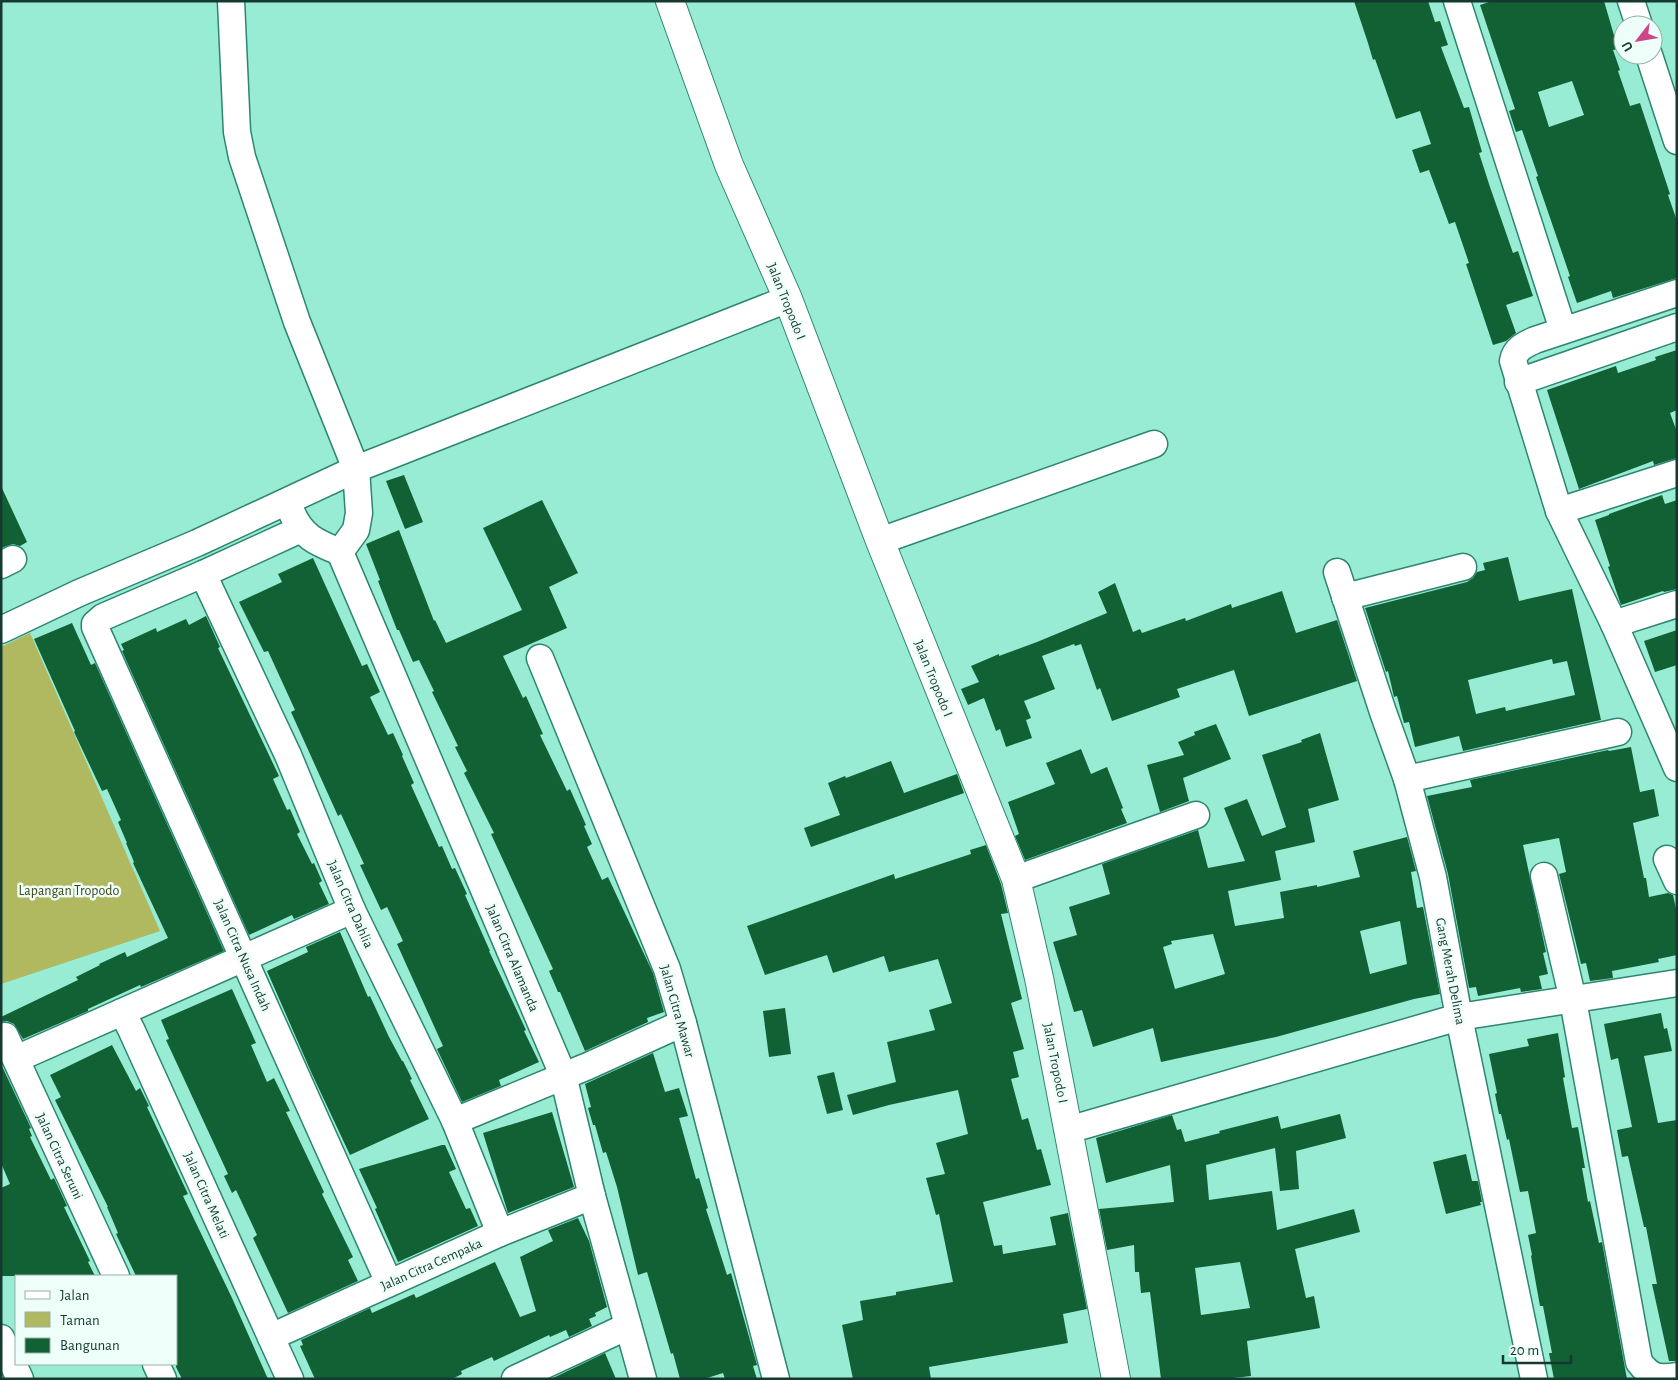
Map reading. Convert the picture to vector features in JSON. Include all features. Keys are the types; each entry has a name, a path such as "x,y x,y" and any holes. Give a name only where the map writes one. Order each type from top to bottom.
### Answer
{"street":[{"path":"231,1 237,132 242,157 297,322 356,469 359,513 356,530 340,552 314,541 301,529 287,502"},
{"name":"Jalan Tropodo I","path":"670,1 729,166 788,299 880,542 1016,879 1039,978 1116,1379"},
{"path":"1457,1 1563,330"},
{"path":"1631,1 1636,15"},
{"path":"1652,65 1677,141"},
{"path":"1677,293 1535,340 1521,347 1514,354 1513,361 1559,511 1614,624 1677,768"},
{"path":"1,630 79,593 197,543 356,469 788,299"},
{"path":"1518,382 1677,328"},
{"path":"880,542 1154,444"},
{"path":"1559,511 1677,473"},
{"path":"203,574 301,529"},
{"name":"Jalan Citra Alamanda","path":"340,552 563,1075 592,1196 643,1379"},
{"path":"1345,597 1463,567"},
{"name":"Gang Merah Delima","path":"1337,572 1407,779 1434,877 1459,1017 1534,1379"},
{"name":"Jalan Citra Nusa Indah","path":"203,574 103,616 95,624 95,627 245,958 389,1283"},
{"name":"Jalan Citra Dahlia","path":"203,574 288,755 352,910 454,1121 500,1233"},
{"path":"1614,624 1677,604"},
{"name":"Jalan Citra Mawar","path":"540,658 667,969 684,1023 776,1379"},
{"path":"1407,779 1618,732"},
{"path":"1016,879 1196,814"},
{"path":"1544,876 1573,1000 1640,1362 1650,1375 1665,1378 1677,1376"},
{"path":"16,1059 352,910"},
{"path":"1068,1130 1459,1017 1677,983"},
{"name":"Jalan Citra Melati","path":"122,1012 290,1379"},
{"path":"454,1121 684,1023"},
{"name":"Jalan Citra Seruni","path":"5,1036 116,1275"},
{"name":"Jalan Citra Cempaka","path":"272,1337 500,1233 592,1196"},
{"path":"515,1379 628,1326"},
{"path":"1,1338 20,1379"},
{"path":"156,1365 163,1379"}],"green space":[{"name":"Lapangan Tropodo","path":"30,633 160,931 1,984 1,647"}],"building":[{"path":"1354,1 1428,1 1435,22 1440,21 1448,45 1441,47 1464,108 1469,107 1482,152 1479,153 1490,187 1513,253 1518,251 1533,296 1506,305 1516,333 1506,341 1493,345 1466,264 1469,263 1455,222 1449,224 1429,170 1420,173 1412,150 1431,144 1420,111 1396,119 1375,59 1373,60"},
{"path":"1492,1 1604,1 1613,32 1613,65 1618,65 1620,70 1618,71 1630,106 1640,103 1670,194 1668,195 1677,221 1677,278 1613,298 1611,291 1577,303 1568,277 1570,276 1522,130 1516,132 1509,111 1515,109 1480,5","holes":["1572,81 1584,115 1549,127 1538,92"]},
{"path":"1677,350 1677,410 1670,413 1677,432 1677,458 1654,465 1653,461 1579,489 1547,390 1616,366 1618,373 1656,360 1655,357"},
{"path":"404,475 423,522 405,529 386,481"},
{"path":"1,486 27,542 20,546 13,544 1,548"},
{"path":"1662,495 1665,504 1677,500 1677,589 1663,591 1621,605 1595,520"},
{"path":"542,500 578,573 549,587 567,628 503,656 523,698 526,696 543,734 540,735 567,791 570,789 592,844 587,847 602,880 608,877 653,973 664,1012 647,1018 648,1022 585,1051 549,971 553,969 491,834 494,833 464,773 467,771 455,747 458,746 432,692 434,691 419,660 413,662 399,630 397,630 366,544 399,530 434,621 446,643 522,610 483,528"},
{"path":"1508,557 1519,601 1572,589 1601,720 1463,751 1459,736 1415,747 1409,722 1404,723 1397,696 1394,697 1388,671 1386,672 1365,608 1467,582 1477,572 1485,570 1483,563","holes":["1552,659 1553,664 1567,661 1575,695 1506,711 1505,707 1476,714 1468,680"]},
{"path":"313,558 362,666 367,664 380,692 370,697 388,735 393,733 414,783 411,785 439,847 442,846 452,869 455,868 489,951 539,1062 499,1080 501,1086 462,1102 437,1049 443,1046 397,944 403,941 387,907 381,910 360,865 364,864 341,814 338,816 291,712 295,710 268,651 264,652 239,602 282,582 278,574"},
{"path":"1115,583 1133,632 1140,629 1142,633 1185,618 1186,621 1231,604 1232,608 1282,591 1296,633 1337,620 1357,681 1249,716 1234,670 1177,689 1180,697 1112,721 1100,688 1097,690 1081,644 1075,646 1074,644 1042,656 1055,689 1024,701 1031,718 1026,720 1032,738 1006,747 1000,729 996,731 984,698 968,705 961,689 979,682 971,666 999,654 999,656 1037,642 1107,613 1098,592"},
{"path":"206,616 220,647 218,648 279,776 273,779 287,810 290,809 300,832 297,834 312,864 314,863 322,881 319,883 329,904 294,919 292,915 249,935 122,651 124,650 121,644 156,628 157,632 186,619 189,625"},
{"path":"72,623 91,665 95,663 224,951 141,987 140,985 88,1009 88,1011 23,1039 14,1024 7,1021 1,1022 1,1017 78,980 76,977 99,964 125,952 127,957 168,938 133,863 118,822 121,820 107,789 102,791 34,639"},
{"path":"1677,630 1677,665 1655,672 1644,641"},
{"path":"1216,724 1231,759 1183,778 1189,801 1160,812 1147,765 1184,755 1178,742 1195,735 1194,732"},
{"path":"1320,733 1339,800 1308,809 1315,842 1275,851 1281,880 1228,891 1235,926 1284,918 1280,892 1317,885 1317,887 1360,877 1353,851 1407,837 1416,871 1411,872 1417,908 1423,907 1440,994 1414,999 1276,1037 1161,1062 1153,1028 1093,1047 1082,1010 1074,1012 1053,942 1077,935 1069,907 1110,894 1102,864 1198,830 1208,868 1245,861 1224,808 1247,799 1262,836 1286,827 1262,755 1302,742 1301,740","holes":["1400,921 1407,964 1370,974 1360,931","1213,934 1225,974 1175,989 1163,947 1172,944 1171,941"]},
{"path":"1631,747 1640,792 1654,789 1659,816 1633,823 1644,878 1646,878 1649,897 1668,893 1673,895 1677,913 1677,955 1658,959 1659,962 1612,971 1613,978 1590,981 1586,963 1581,964 1559,874 1566,872 1559,838 1523,845 1546,952 1543,953 1548,974 1539,976 1542,989 1521,992 1520,988 1478,996 1476,987 1469,988 1448,874 1427,796 1472,787 1470,780 1608,750"},
{"path":"1081,749 1091,774 1107,767 1127,823 1025,860 1015,836 1019,834 1008,802 1055,784 1046,763"},
{"path":"891,761 904,793 957,774 964,793 811,847 804,828 840,815 828,783"},
{"path":"986,845 1001,884 1008,913 1001,914 1022,999 1011,1003 1024,1049 1013,1052 1019,1077 1011,1079 1022,1120 1028,1118 1037,1150 1041,1149 1051,1185 983,1202 994,1246 1002,1245 1003,1254 1056,1245 1050,1217 1068,1213 1087,1309 1063,1314 1068,1343 929,1367 931,1379 853,1379 842,1325 863,1320 860,1301 896,1295 896,1292 953,1282 939,1214 936,1215 926,1178 945,1174 936,1143 968,1134 958,1090 853,1115 847,1095 896,1082 887,1042 935,1030 929,1010 952,1003 938,959 889,972 884,956 833,973 827,955 765,975 747,926 894,874 895,879 971,854 970,850"},
{"path":"340,932 368,997 370,996 389,1037 412,1079 410,1080 429,1119 350,1155 267,971 308,952 306,947"},
{"path":"232,989 256,1043 251,1045 267,1082 274,1078 290,1111 286,1112 324,1192 322,1194 353,1257 348,1260 358,1281 288,1313 253,1238 257,1235 236,1190 232,1193 224,1176 228,1174 166,1040 169,1039 161,1020"},
{"path":"785,1008 791,1054 769,1057 763,1011"},
{"path":"1661,1013 1664,1029 1667,1028 1672,1051 1644,1056 1658,1123 1677,1120 1677,1361 1669,1361 1652,1284 1657,1284 1646,1227 1644,1227 1628,1156 1622,1157 1617,1130 1632,1127 1618,1058 1611,1060 1604,1024"},
{"path":"1558,1033 1565,1077 1563,1078 1572,1128 1578,1127 1585,1168 1582,1168 1588,1202 1590,1201 1599,1243 1602,1242 1627,1379 1554,1379 1549,1353 1552,1353 1543,1306 1540,1306 1528,1235 1536,1233 1528,1191 1520,1192 1509,1139 1507,1140 1495,1094 1497,1093 1489,1054 1529,1046 1527,1039"},
{"path":"112,1045 136,1091 140,1088 149,1106 147,1107 188,1194 183,1196 268,1379 182,1379 176,1367 178,1365 178,1275 136,1275 116,1234 118,1233 108,1207 55,1100 61,1097 50,1075"},
{"path":"653,1053 665,1092 679,1088 688,1116 679,1118 696,1179 699,1178 708,1208 706,1209 727,1275 731,1273 757,1365 753,1366 757,1379 725,1379 723,1373 704,1379 680,1379 647,1272 638,1275 617,1187 606,1152 603,1153 588,1108 591,1107 585,1084"},
{"path":"1,1064 31,1128 29,1129 32,1136 30,1137 51,1180 54,1178 67,1206 64,1207 90,1261 88,1262 94,1275 1,1276 1,1188 10,1184 1,1163"},
{"path":"834,1072 843,1110 827,1114 817,1076"},
{"path":"552,1112 574,1187 508,1213 483,1133"},
{"path":"1340,1114 1346,1138 1296,1151 1299,1189 1280,1191 1275,1148 1206,1165 1209,1200 1272,1191 1277,1230 1354,1209 1360,1232 1295,1249 1306,1298 1314,1296 1320,1328 1247,1341 1251,1376 1225,1379 1161,1379 1150,1292 1141,1293 1139,1272 1135,1272 1134,1245 1107,1250 1099,1209 1174,1202 1170,1165 1106,1183 1096,1138 1172,1115 1177,1130 1181,1129 1185,1142 1278,1116 1281,1129","holes":["1240,1262 1250,1308 1201,1315 1195,1268"]},
{"path":"445,1145 456,1169 449,1172 466,1209 470,1208 478,1226 398,1262 375,1209 377,1208 359,1169"},
{"path":"1466,1154 1472,1181 1478,1181 1481,1205 1446,1214 1433,1162"},
{"path":"578,1218 589,1241 607,1307 595,1313 596,1316 589,1319 592,1326 569,1337 566,1330 550,1337 549,1335 494,1361 492,1357 461,1371 462,1374 452,1379 315,1379 300,1346 303,1345 301,1340 370,1308 372,1313 414,1294 416,1298 495,1262 520,1317 536,1311 520,1257 553,1241 548,1230"},
{"path":"605,1353 616,1379 551,1379"}]}
